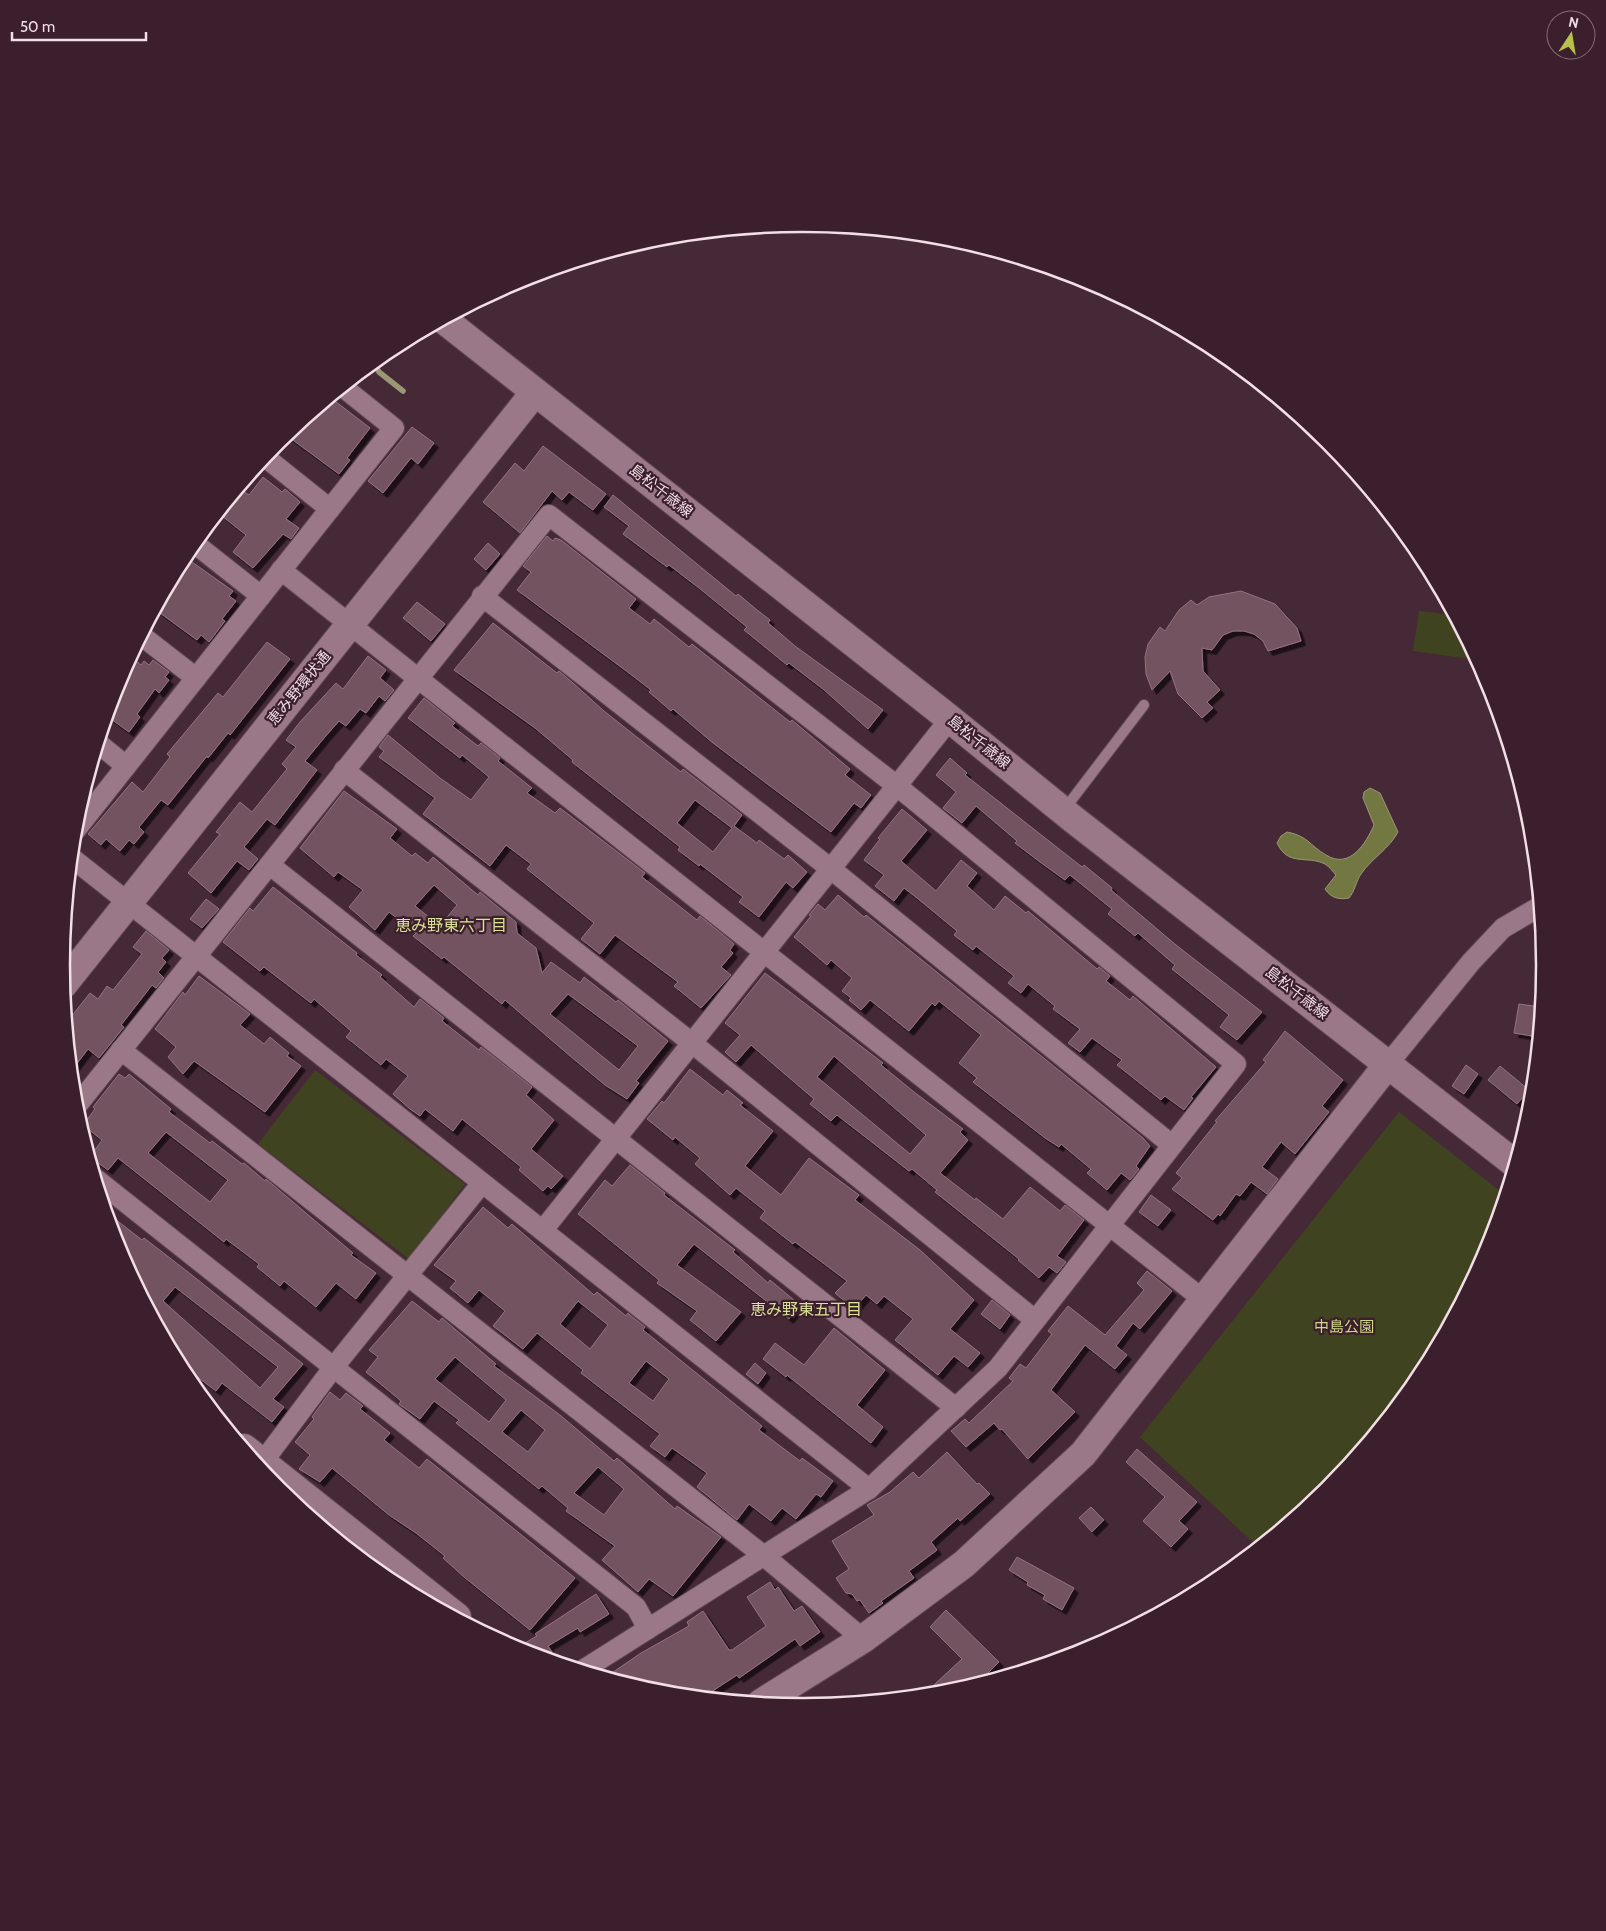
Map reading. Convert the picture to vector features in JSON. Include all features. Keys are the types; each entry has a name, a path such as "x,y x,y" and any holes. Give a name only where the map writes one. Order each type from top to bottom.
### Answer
{"street":[{"name":"島松千歳線","path":"449,324 950,719 1063,811 1510,1160"},
{"path":"85,818 394,428 348,391"},
{"name":"恵み野環状通","path":"70,976 536,392"},
{"path":"271,462 330,509"},
{"path":"82,1099 482,596 549,515 897,786 1236,1064 998,1368 956,1408 869,1488 589,1667"},
{"path":"201,548 261,596"},
{"path":"281,570 1205,1301"},
{"path":"482,596 831,869 1172,1145"},
{"path":"147,640 196,678"},
{"path":"543,1230 950,719"},
{"path":"104,748 126,766"},
{"path":"344,770 692,1043 1035,1320"},
{"path":"77,862 869,1488"},
{"path":"270,865 956,1408"},
{"path":"769,1697 863,1639 964,1564 1083,1454 1205,1301 1388,1064 1471,962 1503,928 1533,910"},
{"path":"122,1050 764,1556 863,1639"},
{"path":"258,1455 333,1368 482,1183"},
{"path":"104,1186 636,1607 648,1630"},
{"path":"279,1478 432,1598"}],"lane":[{"path":"1063,811 1144,704"}],"green space":[{"path":"1419,611 1446,614 1468,659 1413,651"},
{"path":"315,1070 465,1184 409,1259 258,1144"},
{"name":"中島公園","path":"1399,1112 1500,1191 1480,1246 1460,1290 1438,1332 1385,1412 1321,1484 1286,1517 1254,1543 1140,1437"}],"shaded area":[{"path":"1370,788 1380,793 1398,832 1361,874 1349,898 1336,898 1325,889 1336,875 1328,866 1318,861 1292,858 1281,850 1277,843 1281,836 1287,832 1304,838 1320,851 1335,859 1350,857 1362,846 1374,825 1363,798 1364,792"}],"building":[{"path":"335,401 370,428 347,458 350,460 339,474 293,440"},
{"path":"412,427 434,443 418,464 411,458 383,493 368,481"},
{"path":"543,446 606,494 593,510 569,492 562,500 552,491 520,533 483,502 515,463 524,471"},
{"path":"263,477 282,492 285,489 300,502 286,519 299,528 291,539 283,534 253,568 233,552 246,535 223,517 244,492 249,495"},
{"path":"613,495 736,596 738,594 770,620 768,623 795,646 883,710 868,729 823,689 789,663 787,665 744,630 747,627 699,588 623,534 629,526 604,507"},
{"path":"547,536 553,541 555,538 561,540 636,599 629,608 650,624 654,619 689,647 692,644 790,722 792,720 850,769 845,775 871,795 861,808 854,803 831,832 713,743 673,709 671,711 649,692 651,690 629,673 517,590 531,572 523,566"},
{"path":"488,543 500,554 486,570 474,559"},
{"path":"192,562 233,591 229,596 236,601 222,619 225,621 209,642 201,635 197,640 161,613"},
{"path":"1241,591 1275,604 1297,628 1301,641 1268,651 1263,641 1254,634 1244,631 1233,631 1223,635 1212,650 1202,648 1203,671 1220,690 1207,702 1213,708 1202,718 1178,694 1170,671 1152,690 1146,674 1145,657 1148,644 1160,627 1165,631 1179,610 1191,600 1197,605 1209,597"},
{"path":"417,602 445,624 431,641 403,618"},
{"path":"493,623 557,673 559,671 604,711 681,772 683,769 742,815 734,826 757,843 759,840 784,859 788,855 807,872 793,888 786,882 759,917 739,902 743,897 700,864 699,866 678,850 680,847 572,762 573,760 535,728 454,670","holes":["695,800 732,828 713,852 677,823"]},
{"path":"267,642 290,659 230,735 228,733 208,758 207,756 168,805 161,800 139,827 144,832 134,844 129,840 120,851 106,839 101,845 88,834 132,782 143,792 170,757 167,754 218,693 223,697"},
{"path":"368,656 386,670 380,678 394,690 385,701 379,696 366,713 360,709 346,726 339,721 305,761 317,770 275,825 267,819 244,847 258,859 249,870 237,861 211,893 188,873 220,834 216,832 240,802 252,812 287,769 282,764 296,747 286,740 336,683 343,689"},
{"path":"153,660 169,672 165,677 169,680 159,693 155,689 137,714 140,717 129,732 113,720 137,662 141,665 144,661 149,665"},
{"path":"424,698 455,723 452,726 478,746 481,743 500,758 498,761 532,788 527,793 555,813 560,808 645,873 642,877 697,920 700,916 734,944 730,950 733,953 721,967 731,975 701,1008 674,986 678,982 615,935 600,954 581,939 594,923 527,869 531,864 506,845 490,866 423,814 435,798 379,757 384,751 379,747 388,735 440,778 471,800 489,777 462,755 460,758 408,718"},
{"path":"950,758 967,773 965,775 1082,867 1084,865 1176,945 1262,1012 1237,1040 1220,1027 1229,1015 1172,969 1175,965 1138,933 1135,936 1108,914 1112,909 1070,875 1065,880 1040,862 1015,843 1017,841 976,806 962,823 943,808 956,792 936,775"},
{"path":"344,791 397,829 390,838 412,856 415,853 428,863 433,857 478,895 480,892 516,922 517,933 536,948 542,973 551,962 580,983 584,977 616,1002 618,1000 668,1041 636,1081 639,1083 627,1099 605,1085 505,1000 502,1004 444,957 442,959 413,936 416,933 389,912 375,930 349,907 363,890 338,872 334,877 300,848","holes":["434,885 457,905 440,926 415,906","568,994 638,1046 619,1070 550,1014"]},
{"path":"902,809 927,830 901,861 936,891 961,860 977,873 967,886 994,910 1005,896 1026,913 1028,911 1097,969 1099,967 1110,976 1106,981 1130,1000 1133,996 1216,1067 1191,1097 1193,1098 1184,1110 1165,1096 1161,1100 1117,1065 1122,1060 1092,1038 1080,1052 1068,1043 1080,1029 1053,1009 1055,1006 1028,984 1021,993 1008,983 1014,976 976,946 973,950 954,935 957,931 904,888 894,901 875,886 884,875 864,860 880,839 878,838"},
{"path":"273,887 357,953 356,955 382,975 380,977 414,1007 420,999 444,1018 442,1021 479,1050 481,1047 532,1087 526,1095 554,1120 531,1149 563,1176 551,1189 548,1186 543,1191 519,1170 521,1167 462,1119 453,1131 425,1109 420,1116 410,1109 393,1094 408,1076 386,1059 381,1065 346,1037 351,1031 314,999 311,1003 264,967 260,971 223,942 250,908 253,911"},
{"path":"838,895 864,917 866,915 1143,1138 1150,1146 1136,1166 1139,1169 1130,1180 1121,1173 1107,1190 1087,1173 1091,1169 1061,1144 1059,1147 1045,1138 973,1082 977,1078 959,1063 981,1035 939,1001 935,1006 932,1003 909,1031 870,1000 861,1010 849,1000 851,998 842,991 852,978 831,960 827,965 794,937 818,904 825,910"},
{"path":"206,899 219,909 202,928 190,919"},
{"path":"146,931 169,950 162,958 166,962 158,972 164,978 156,988 152,985 121,1025 124,1027 99,1058 88,1049 77,1064 72,1015 90,993 98,999 107,986 113,990 142,954 133,947"},
{"path":"765,973 883,1063 881,1065 963,1129 960,1132 968,1140 940,1173 1003,1219 1030,1187 1060,1211 1065,1205 1084,1220 1057,1256 1066,1262 1057,1273 1049,1267 1039,1278 1019,1259 935,1192 937,1190 912,1169 909,1171 837,1115 831,1121 810,1104 814,1099 751,1045 736,1062 725,1052 740,1035 725,1023","holes":["834,1056 926,1135 910,1154 817,1077"]},
{"path":"199,976 250,1014 240,1025 264,1044 270,1037 289,1053 287,1056 301,1066 265,1112 194,1061 183,1074 168,1057 176,1047 155,1029 183,992 185,995"},
{"path":"1519,1004 1534,1006 1532,1036 1514,1033"},
{"path":"1285,1031 1343,1080 1322,1106 1329,1112 1295,1154 1281,1142 1262,1167 1278,1179 1267,1194 1251,1182 1240,1196 1236,1194 1220,1216 1218,1214 1213,1220 1172,1189 1182,1178 1176,1173 1217,1122 1215,1121 1266,1062 1263,1060"},
{"path":"1466,1065 1478,1074 1464,1094 1452,1086"},
{"path":"1500,1066 1526,1087 1524,1096 1517,1104 1488,1080"},
{"path":"690,1069 723,1095 727,1090 743,1103 740,1105 773,1131 745,1166 781,1195 809,1158 859,1195 855,1200 920,1250 974,1300 950,1329 980,1353 968,1367 954,1356 938,1375 895,1340 913,1319 884,1296 877,1304 866,1295 854,1309 835,1293 847,1281 795,1242 793,1244 760,1218 765,1211 736,1188 730,1195 695,1164 700,1158 675,1137 673,1140 647,1119 662,1101 664,1103"},
{"path":"119,1074 125,1078 129,1074 171,1109 169,1112 210,1143 212,1141 242,1164 244,1163 265,1181 266,1179 353,1253 351,1255 376,1273 356,1299 336,1283 316,1307 284,1281 280,1286 257,1267 259,1264 226,1239 224,1242 118,1158 108,1170 97,1162 94,1151 102,1140 89,1130 87,1120 95,1109 93,1107","holes":["166,1132 228,1180 210,1202 148,1153"]},
{"path":"630,1165 665,1193 664,1195 735,1250 733,1252 768,1283 770,1280 800,1305 789,1319 694,1244 677,1265 741,1312 716,1341 690,1320 697,1311 657,1283 659,1280 578,1214 605,1180 612,1186"},
{"path":"1151,1195 1171,1210 1158,1226 1139,1212"},
{"path":"483,1207 508,1228 512,1224 594,1295 597,1292 626,1316 628,1313 645,1327 643,1330 762,1426 759,1430 800,1461 802,1458 833,1481 821,1497 816,1494 796,1519 782,1508 771,1521 749,1504 737,1520 697,1487 707,1473 672,1448 665,1457 650,1446 660,1434 581,1373 583,1370 537,1333 523,1349 493,1326 505,1311 479,1290 468,1303 450,1288 456,1281 434,1265","holes":["578,1301 608,1325 590,1349 560,1324","646,1361 669,1379 653,1401 629,1383"]},
{"path":"116,1220 142,1240 144,1238 303,1364 273,1399 284,1407 272,1422 222,1383 216,1391 196,1376 168,1332 146,1290","holes":["175,1287 278,1367 260,1388 163,1301"]},
{"path":"1147,1271 1172,1291 1140,1329 1133,1323 1116,1346 1127,1355 1115,1369 1085,1345 1051,1390 1075,1412 1028,1459 1002,1429 1000,1430 994,1423 966,1447 951,1431 965,1419 969,1423 1013,1381 1009,1378 1020,1364 1026,1368 1052,1334 1048,1331 1068,1306 1105,1335 1144,1290 1137,1283"},
{"path":"992,1300 1010,1315 1000,1329 981,1314"},
{"path":"412,1301 439,1322 442,1318 496,1364 494,1366 560,1415 614,1461 617,1458 675,1509 677,1506 721,1537 673,1596 649,1579 638,1592 602,1560 615,1546 566,1511 568,1508 542,1486 539,1489 456,1423 459,1420 434,1401 420,1419 399,1404 401,1401 366,1372 378,1357 369,1350","holes":["455,1357 506,1400 489,1422 435,1379","521,1410 545,1430 528,1452 502,1432","598,1467 624,1489 604,1515 574,1493"]},
{"path":"834,1328 885,1370 857,1405 883,1427 871,1443 787,1375 786,1377 763,1359 775,1343 804,1365"},
{"path":"755,1363 766,1373 758,1384 746,1374"},
{"path":"330,1392 340,1400 346,1393 363,1406 360,1409 390,1433 384,1440 419,1468 427,1459 575,1578 530,1630 464,1577 443,1558 445,1556 389,1515 332,1468 320,1482 299,1469 310,1455 295,1442 314,1419 312,1417"},
{"path":"1137,1449 1197,1502 1179,1521 1188,1529 1171,1547 1143,1521 1165,1497 1126,1462"},
{"path":"947,1452 977,1484 979,1483 990,1494 960,1521 958,1518 931,1542 937,1550 909,1571 914,1578 881,1601 883,1603 869,1613 860,1600 857,1601 852,1594 846,1593 836,1578 849,1569 832,1541 874,1515 867,1505 890,1492 913,1472 919,1478"},
{"path":"1091,1507 1104,1520 1092,1532 1079,1518"},
{"path":"1017,1557 1074,1588 1062,1610 1043,1599 1045,1595 1027,1585 1028,1582 1009,1570"},
{"path":"770,1582 775,1590 778,1587 794,1611 802,1606 820,1632 800,1646 795,1639 739,1678 737,1675 711,1692 611,1673 641,1653 689,1626 687,1622 703,1611 729,1650 732,1650 766,1626 747,1597"},
{"path":"596,1594 609,1614 580,1632 578,1628 548,1646 552,1652 550,1653 524,1644 537,1636 535,1634"},
{"path":"946,1610 999,1662 985,1676 932,1686 962,1659 930,1627"}],"waterway":[{"path":"377,369 403,391"}],"district":[{"name":"恵み野東六丁目","path":"451,925"},
{"name":"恵み野東五丁目","path":"806,1309"}]}
